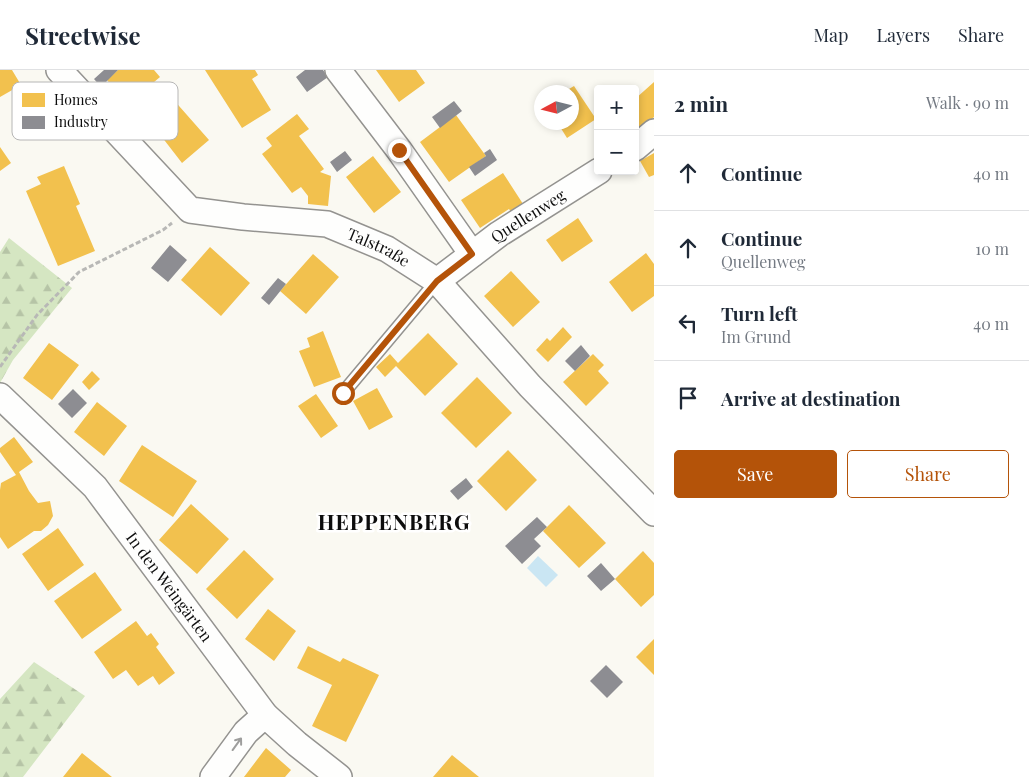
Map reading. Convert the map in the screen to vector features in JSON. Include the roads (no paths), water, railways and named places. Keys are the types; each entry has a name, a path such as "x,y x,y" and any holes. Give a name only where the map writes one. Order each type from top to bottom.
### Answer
{"street":[{"name":"Talstraße","path":"59,70 70,82"},
{"path":"338,70 399,150 472,254"},
{"path":"639,145 654,132"},
{"name":"Talstraße","path":"124,140 190,210 242,217 327,224 387,249 437,281 530,386 654,513"},
{"name":"Quellenweg","path":"437,281 499,234 594,174"},
{"name":"In den Weingärten","path":"0,396 95,487 265,715 297,744 340,777"},
{"path":"213,777 246,732 265,715"}],"lane":[{"path":"343,393 437,281"}],"water":[{"path":"538,556 558,575 546,587 527,568"}],"district":[{"name":"HEPPENBERG","path":"394,523"}]}
